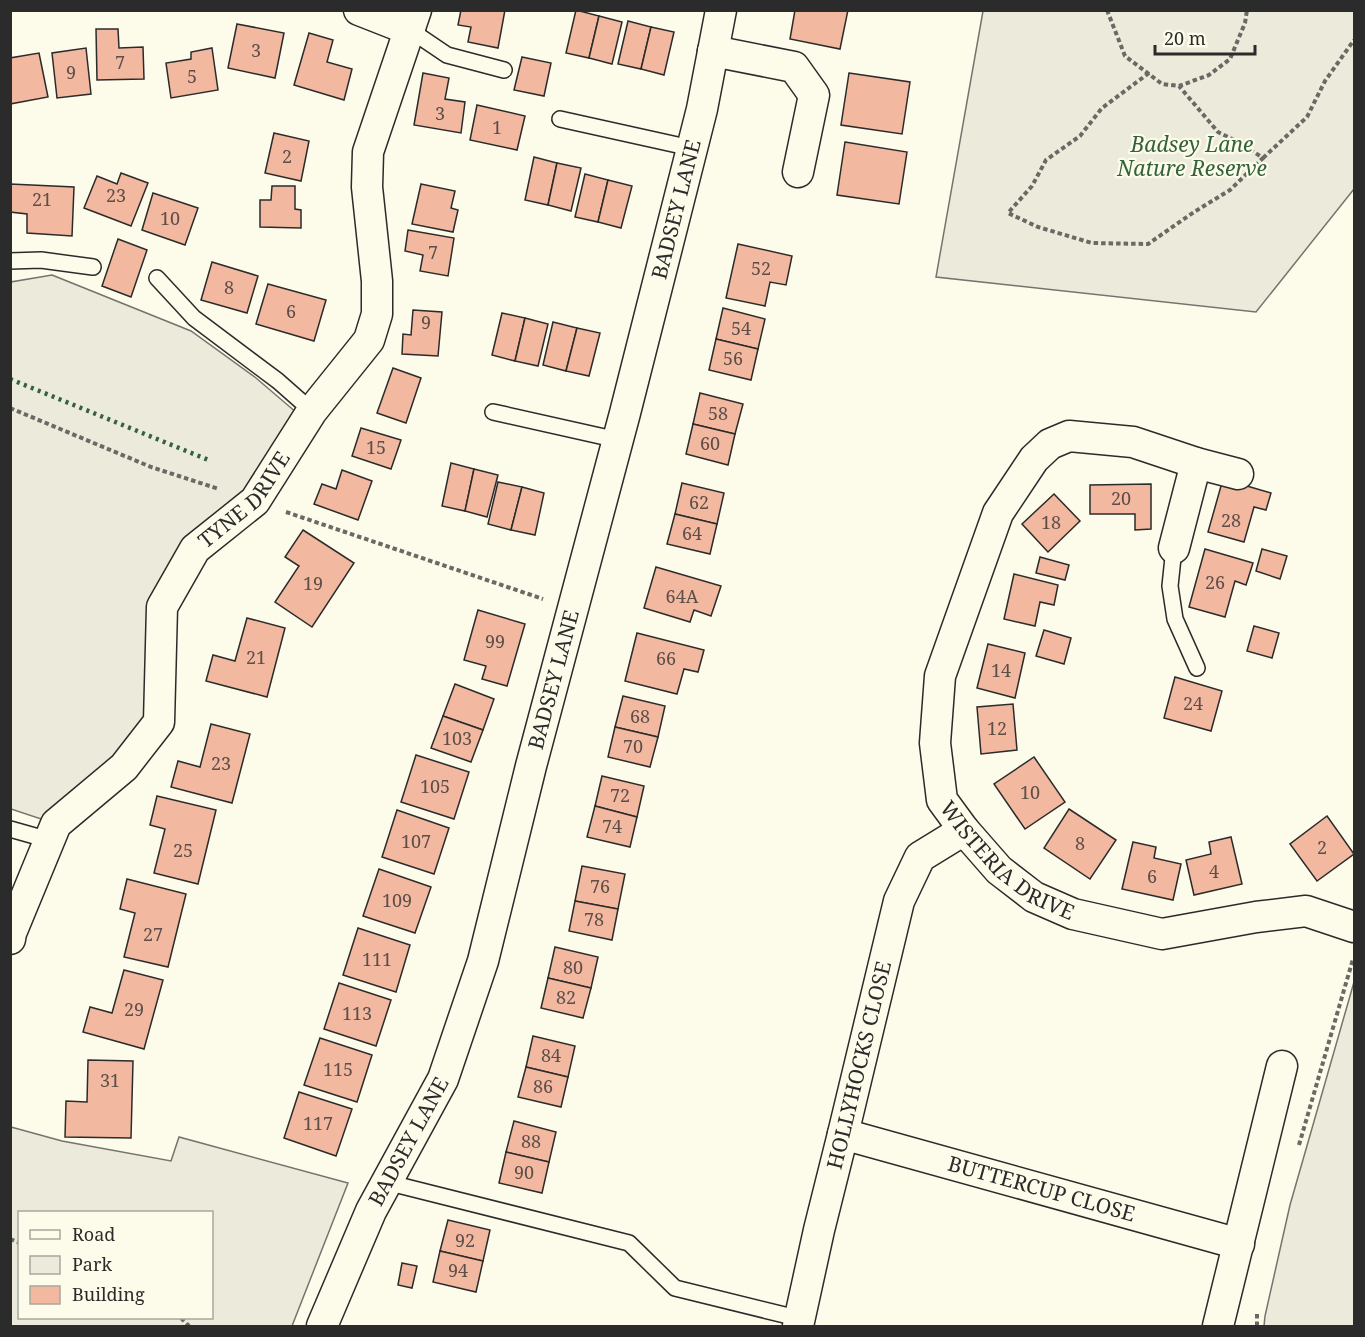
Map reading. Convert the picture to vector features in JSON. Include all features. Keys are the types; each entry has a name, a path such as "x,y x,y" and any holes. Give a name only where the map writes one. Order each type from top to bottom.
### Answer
{"street":[{"path":"359,10 413,20"},
{"name":"BADSEY LANE","path":"322,1326 370,1211 443,1079 483,961 531,766 618,440 702,109 721,10"},
{"name":"TYNE DRIVE","path":"10,939 56,824 124,767 159,722 162,607 195,549 255,501 312,411 369,340 377,314 377,281 367,187 368,152 413,20"},
{"path":"713,51 794,67 814,95 798,171"},
{"name":"WISTERIA DRIVE","path":"1238,474 1133,442 1069,436 1050,444 1034,459 998,513 940,676 935,743 942,800 964,830 999,870 1034,897 1073,914 1162,934 1256,917 1306,911 1354,927"},
{"path":"1174,548 1196,463"},
{"name":"HOLLYHOCKS CLOSE","path":"800,1323 819,1230 899,901 920,857 964,830"},
{"path":"1218,1326 1282,1066"},
{"name":"BUTTERCUP CLOSE","path":"843,1134 1239,1244"}],"lane":[{"path":"413,20 447,55 504,70"},
{"path":"560,119 692,148"},
{"path":"10,261 41,260 93,267"},
{"path":"157,278 194,318 278,381 312,411"},
{"path":"493,412 618,440"},
{"path":"1174,548 1170,586 1175,619 1197,668"},
{"path":"10,830 49,840"},
{"path":"386,1182 629,1243 675,1288 800,1323"}],"path":[{"path":"1107,10 1125,56 1162,84 1179,86 1209,75 1230,59 1245,23 1247,10"},
{"path":"1149,73 1102,108 1080,136 1046,160 1032,186 1008,213 1038,227 1092,243 1148,244 1230,190 1307,117 1324,81 1354,40"},
{"path":"1179,86 1218,132 1263,158"},
{"path":"10,408 151,467 572,609"},
{"path":"1298,1149 1354,954"},
{"path":"1257,1326 1259,1304"}],"green space":[{"name":"Badsey Lane Nature Reserve","path":"983,11 1354,11 1354,189 1256,312 936,277"},
{"path":"52,275 191,331 256,378 304,419 162,607 159,722 56,824 11,809 11,282"},
{"path":"1354,982 1354,1326 1264,1326 1290,1205"},
{"path":"11,1127 62,1141 171,1161 179,1137 348,1183 292,1326 11,1326"}],"building":[{"path":"461,10 505,10 498,48 468,42 471,27 458,25"},
{"path":"576,10 599,16 589,58 566,53"},
{"path":"795,10 848,10 840,49 790,39"},
{"path":"599,16 622,22 612,64 589,58"},
{"path":"628,21 651,27 641,69 618,64"},
{"path":"237,24 284,33 275,78 228,68"},
{"path":"651,27 674,32 664,75 641,69"},
{"path":"96,29 118,29 119,48 143,47 144,79 97,80"},
{"path":"309,33 333,40 327,62 352,69 344,100 294,85"},
{"path":"86,48 91,94 57,98 52,53"},
{"path":"212,48 218,90 171,98 166,63 191,59 191,52"},
{"path":"39,53 48,97 10,104 10,58"},
{"path":"522,57 551,63 544,96 514,90"},
{"path":"423,73 449,78 445,99 465,102 461,133 414,125"},
{"path":"849,73 910,82 902,134 841,125"},
{"path":"477,105 525,116 517,150 470,140"},
{"path":"274,133 309,141 301,181 265,173"},
{"path":"845,142 907,152 899,204 837,195"},
{"path":"534,157 557,163 548,205 525,200"},
{"path":"557,163 581,168 571,211 548,205"},
{"path":"121,173 148,183 131,226 84,208 97,176 117,184"},
{"path":"585,174 608,180 598,222 575,217"},
{"path":"608,180 632,186 621,228 598,222"},
{"path":"10,184 74,187 72,236 27,233 27,214 10,212"},
{"path":"421,184 455,191 451,208 458,210 453,232 412,224"},
{"path":"272,186 295,186 295,209 301,210 301,228 260,227 260,200 271,200"},
{"path":"153,193 198,208 185,245 142,230"},
{"path":"408,230 454,238 448,276 420,271 423,255 405,251"},
{"path":"118,239 147,250 131,297 102,286"},
{"path":"738,244 792,256 786,285 770,282 765,306 726,298"},
{"path":"212,262 258,276 247,313 201,300"},
{"path":"268,284 326,300 314,341 256,324"},
{"path":"723,308 765,319 758,349 716,339"},
{"path":"413,310 442,312 438,356 402,354 403,334 411,335"},
{"path":"502,313 525,318 515,361 492,355"},
{"path":"525,318 548,324 538,366 515,361"},
{"path":"553,322 577,328 566,371 543,365"},
{"path":"577,328 600,333 589,376 566,371"},
{"path":"716,339 758,349 751,380 709,370"},
{"path":"393,368 421,378 406,423 377,413"},
{"path":"700,393 743,404 735,434 693,424"},
{"path":"693,424 735,434 728,465 686,454"},
{"path":"361,428 401,440 391,469 352,456"},
{"path":"451,463 474,469 465,511 442,506"},
{"path":"474,469 498,475 487,517 465,511"},
{"path":"342,470 372,481 358,520 314,504 322,484 336,489"},
{"path":"1223,479 1271,493 1266,510 1254,507 1244,542 1208,532"},
{"path":"498,482 522,487 511,530 488,524"},
{"path":"682,483 724,493 717,524 675,514"},
{"path":"1151,484 1151,529 1135,530 1135,514 1090,514 1090,485"},
{"path":"522,487 544,493 535,535 511,530"},
{"path":"1054,494 1080,521 1048,552 1022,524"},
{"path":"675,514 717,524 710,554 667,544"},
{"path":"303,530 354,563 312,627 275,602 299,566 285,557"},
{"path":"1205,549 1253,563 1246,585 1235,581 1225,617 1189,607"},
{"path":"1262,549 1287,556 1280,579 1256,571"},
{"path":"1040,557 1069,565 1065,580 1036,573"},
{"path":"656,567 721,586 711,616 694,610 690,622 644,608"},
{"path":"1014,574 1058,585 1054,605 1040,602 1035,626 1004,619"},
{"path":"478,610 525,624 507,686 482,679 486,666 464,660"},
{"path":"247,618 285,628 267,697 206,681 213,655 235,661"},
{"path":"1254,626 1279,633 1272,658 1247,651"},
{"path":"1044,630 1071,638 1064,664 1036,656"},
{"path":"637,633 704,650 698,672 684,669 677,694 625,681"},
{"path":"988,644 1025,653 1015,698 977,688"},
{"path":"1175,677 1222,691 1211,731 1164,718"},
{"path":"455,684 494,699 483,730 443,716"},
{"path":"623,696 665,706 658,737 615,727"},
{"path":"1013,704 1017,750 981,754 977,707"},
{"path":"443,716 483,730 471,762 431,748"},
{"path":"211,724 250,734 232,803 171,787 178,761 200,767"},
{"path":"615,727 658,737 650,767 608,757"},
{"path":"416,755 469,772 454,819 401,802"},
{"path":"1034,757 1065,802 1025,829 994,784"},
{"path":"602,776 644,786 637,817 595,806"},
{"path":"157,796 216,810 198,884 154,873 165,829 150,825"},
{"path":"595,806 637,817 630,847 587,837"},
{"path":"1069,809 1116,840 1090,879 1044,848"},
{"path":"397,810 449,828 434,874 382,857"},
{"path":"1327,816 1354,854 1317,881 1290,844"},
{"path":"1231,837 1242,884 1194,895 1186,860 1211,854 1209,842"},
{"path":"1133,842 1156,847 1154,858 1181,864 1173,900 1122,889"},
{"path":"582,866 625,874 618,909 575,901"},
{"path":"379,869 431,887 415,933 363,916"},
{"path":"127,879 186,894 168,967 124,957 135,913 120,909"},
{"path":"575,901 618,909 612,940 569,931"},
{"path":"358,928 410,945 396,992 343,975"},
{"path":"555,947 598,957 591,988 548,978"},
{"path":"124,970 163,980 144,1049 83,1032 90,1007 112,1013"},
{"path":"548,978 591,988 583,1018 541,1008"},
{"path":"339,983 391,1000 376,1046 324,1029"},
{"path":"533,1036 575,1046 568,1077 526,1067"},
{"path":"320,1038 372,1055 357,1102 304,1085"},
{"path":"88,1060 133,1061 131,1138 65,1137 66,1101 87,1102"},
{"path":"526,1067 568,1077 561,1107 518,1097"},
{"path":"299,1092 352,1109 336,1156 284,1138"},
{"path":"514,1121 556,1132 549,1162 506,1152"},
{"path":"506,1152 549,1162 542,1193 499,1183"},
{"path":"448,1220 490,1230 483,1261 440,1251"},
{"path":"440,1251 483,1261 476,1292 433,1282"},
{"path":"402,1263 417,1266 412,1288 398,1285"}],"hedge":[{"path":"10,379 211,461"}]}
